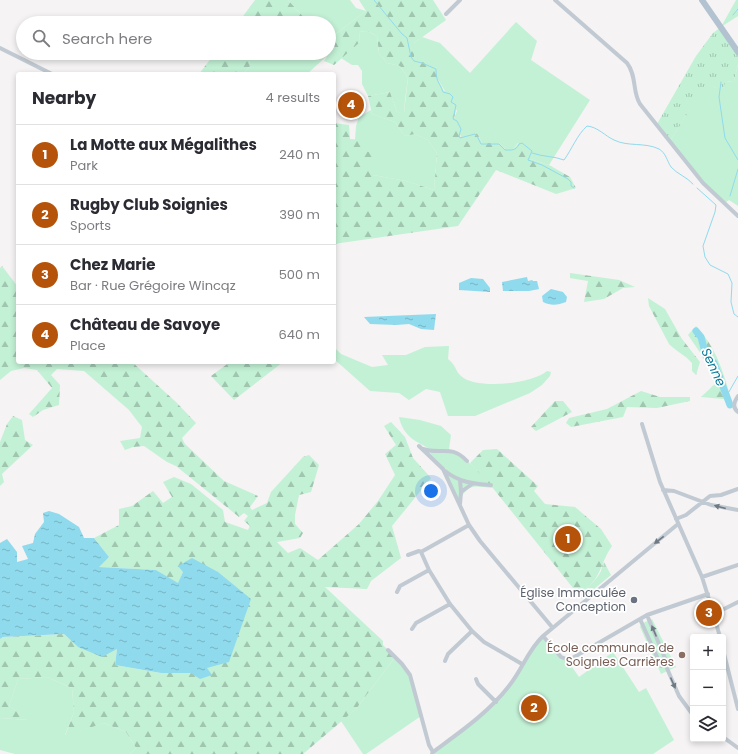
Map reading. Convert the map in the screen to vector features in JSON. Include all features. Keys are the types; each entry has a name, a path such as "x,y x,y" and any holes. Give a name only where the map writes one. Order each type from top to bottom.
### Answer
{"main road":[{"path":"702,0 738,52"}],"street":[{"path":"446,14 460,0"},
{"path":"555,0 627,63 633,72 637,96 640,104 703,183 738,216"},
{"path":"0,48 16,56"},
{"path":"24,60 48,72"},
{"path":"738,396 734,405 734,408 738,412"},
{"path":"642,424 663,490 702,577 714,612 719,634"},
{"path":"467,461 459,453 452,450 434,451 424,449 419,446 443,469 460,480 472,484 491,485"},
{"path":"430,457 430,454 434,451"},
{"path":"443,469 469,525 480,541 552,627"},
{"path":"460,480 460,506"},
{"path":"461,492 472,484"},
{"path":"676,519 686,515 710,496 721,495 738,489"},
{"path":"663,490 674,491 725,509 738,510"},
{"path":"388,650 402,664 410,676 432,753 496,702 511,684 534,645 552,627 678,524"},
{"path":"408,555 419,551 421,552 469,525"},
{"path":"421,552 429,570 450,604 472,630 484,642 522,664"},
{"path":"702,577 738,565"},
{"path":"397,592 400,586 429,570"},
{"path":"543,636 561,657 569,660 647,615 708,594"},
{"path":"714,612 722,610 738,602"},
{"path":"412,629 416,623 450,604"},
{"path":"647,615 679,696 690,711"},
{"path":"640,619 661,666 666,666"},
{"path":"445,661 448,654 472,630"},
{"path":"726,662 738,709"},
{"path":"476,680 478,684 496,702"},
{"path":"726,739 738,748"}],"green space":[{"path":"255,0 288,0 303,16 243,16"},
{"path":"288,0 350,0 356,8 366,11 336,34 336,16 303,16"},
{"path":"359,0 433,0 446,20 414,43 414,59 437,68 437,78 444,91 451,93 453,97 452,101 457,105 454,118 458,121 462,129 460,137 476,133 482,143 499,143 505,149 513,149 519,143 523,143 534,151 530,159 549,165 570,177 576,188 556,194 496,170 458,226 336,244 336,123 349,125 350,139 365,140 364,151 376,156 373,175 406,181 434,190 437,153 428,140 415,134 405,136 395,122 372,114 368,96 390,92 397,112 404,113 408,78 400,66 387,63 379,53 377,36 367,31 359,32 360,42 334,65 324,61 336,60 336,34 366,11"},
{"path":"736,0 738,0 738,16 721,27"},
{"path":"516,22 537,41 531,60 590,100 549,165 530,159 518,143 513,149 505,149 499,143 482,143 478,135 461,137 454,118 457,111 437,78 437,68 414,60 414,43 422,37 440,43 470,73"},
{"path":"721,27 738,52 738,64 734,81 726,82 723,88 716,88 706,84 670,141 657,124 696,56 713,33"},
{"path":"367,31 377,36 379,53 387,63 400,66 408,78 404,114 397,112 390,92 368,96 362,84 362,71 358,65 352,65 341,58 360,42 359,32"},
{"path":"210,60 249,60 250,66 245,72 201,72"},
{"path":"249,60 322,60 309,72 245,72 250,66"},
{"path":"738,64 738,206 729,200 725,203 706,186 670,141 706,83 716,88 723,88 726,82 734,81"},
{"path":"371,110 372,114 395,122 405,136 415,134 428,140 437,153 434,190 406,181 373,175 364,151 355,140 356,126 359,117"},
{"path":"2,266 16,284 16,364 134,364 176,402 196,423 182,438 185,444 224,481 258,496 250,507 252,510 267,503 271,492 303,457 309,455 319,465 311,492 299,495 295,515 295,524 303,533 300,538 277,542 288,553 300,548 318,560 359,524 378,501 395,475 385,454 396,445 384,426 391,422 405,437 413,458 431,478 392,526 401,558 371,581 367,589 325,587 383,641 383,645 395,657 356,709 303,754 130,754 136,748 126,732 104,723 65,736 74,712 72,688 47,677 18,679 9,706 29,720 0,718 0,639 3,637 64,634 78,647 117,649 115,665 161,673 191,673 207,668 183,572 178,584 156,570 98,567 109,557 94,538 119,525 119,509 132,506 153,491 163,503 172,497 163,482 174,477 191,484 223,510 225,522 248,530 250,526 244,521 248,516 244,513 239,517 176,466 167,462 144,446 133,447 125,450 120,441 140,438 142,427 129,410 84,371 57,369 51,375 60,385 59,405 43,410 33,417 29,414 52,388 37,370 24,368 11,371 0,380 0,268"},
{"path":"570,273 619,280 635,287 623,288 604,299 584,302 588,281 570,278"},
{"path":"648,298 665,309 682,339 700,362 696,375 692,371 692,363 669,344 649,306"},
{"path":"696,326 703,334 718,359 730,396 723,399 701,397 716,383 710,367 688,335"},
{"path":"449,346 448,359 459,374 468,380 479,383 504,384 540,376 547,371 551,372 550,376 542,385 530,393 475,416 448,416 440,392 426,389 409,400 399,393 370,391 336,361 336,349 341,354 372,367 388,365 382,355 406,355 425,347"},
{"path":"227,364 280,364 234,400 211,376"},
{"path":"641,391 660,397 690,397 690,401 657,408 627,407 623,417 571,427 566,423 569,418 607,409"},
{"path":"555,401 563,401 572,412 536,431 531,427"},
{"path":"13,416 22,420 25,440 33,445 2,474 4,482 0,486 0,442 7,424"},
{"path":"399,417 420,420 441,426 451,435 449,449 462,456 493,488 471,487 465,492 458,504 441,469 422,450 428,448 406,433"},
{"path":"497,449 538,486 534,491 545,504 575,507 601,529 612,546 596,578 585,589 577,593 492,487 470,463 483,450"},
{"path":"604,562 611,575 582,599 577,593 588,587 594,581 599,575"},
{"path":"652,619 676,667 661,674 640,627 641,624"},
{"path":"543,636 561,657 567,660 579,677 613,652 639,692 646,688 674,740 653,754 432,754 496,702"},
{"path":"395,657 407,671 421,716 366,754 363,754 341,721 356,709"},
{"path":"47,677 72,688 74,712 65,735 104,723 126,732 136,748 130,754 15,754 0,750 0,718 28,720 9,706 18,679"}],"water":[{"path":"527,277 528,281 537,281 539,289 529,291 503,291 502,282"},
{"path":"471,278 483,279 490,288 490,292 459,290 459,283"},
{"path":"551,289 563,292 567,297 566,302 554,305 543,302 542,296"},
{"path":"436,314 434,330 421,329 409,324 370,324 364,317"},
{"path":"49,511 59,514 79,527 84,538 94,538 109,557 99,567 156,570 178,583 183,572 178,566 192,558 218,572 251,599 229,662 207,668 212,675 200,679 191,673 161,673 115,665 117,649 102,657 78,647 64,634 3,637 0,639 0,543 7,539 17,552 17,562 28,559 22,546 33,543 35,534 44,522 43,513"}],"waterway":[{"path":"374,0 407,38 411,57 414,61 436,69 437,79 443,92 450,94 453,97 451,102 456,105 453,119 457,121 461,129 459,136 460,138 475,134 481,144 499,144 505,150 515,149 522,143 532,151 528,160 542,165 568,179 571,182 571,186 574,188"},
{"path":"733,15 738,9"},
{"path":"721,82 719,97 725,138 738,160"},
{"path":"532,153 564,160 577,138 587,126 598,130 619,142 659,149 665,155 671,167 693,184"},
{"path":"730,196 738,169"},
{"path":"697,188 716,205 703,246 705,257 710,265 728,274 732,283 731,302 734,314 738,317"},
{"name":"Senne","path":"696,331 701,337 706,356 714,363 730,405"},
{"path":"726,397 738,376"}],"place":[{"name":"Château de Savoye","path":"351,105"},
{"name":"La Motte aux Mégalithes","path":"568,539"},
{"name":"Église Immaculée Conception","path":"634,600"},
{"name":"Chez Marie","path":"709,613"},
{"name":"École communale de Soignies Carrières","path":"682,655"},
{"name":"Rugby Club Soignies","path":"534,708"}]}
